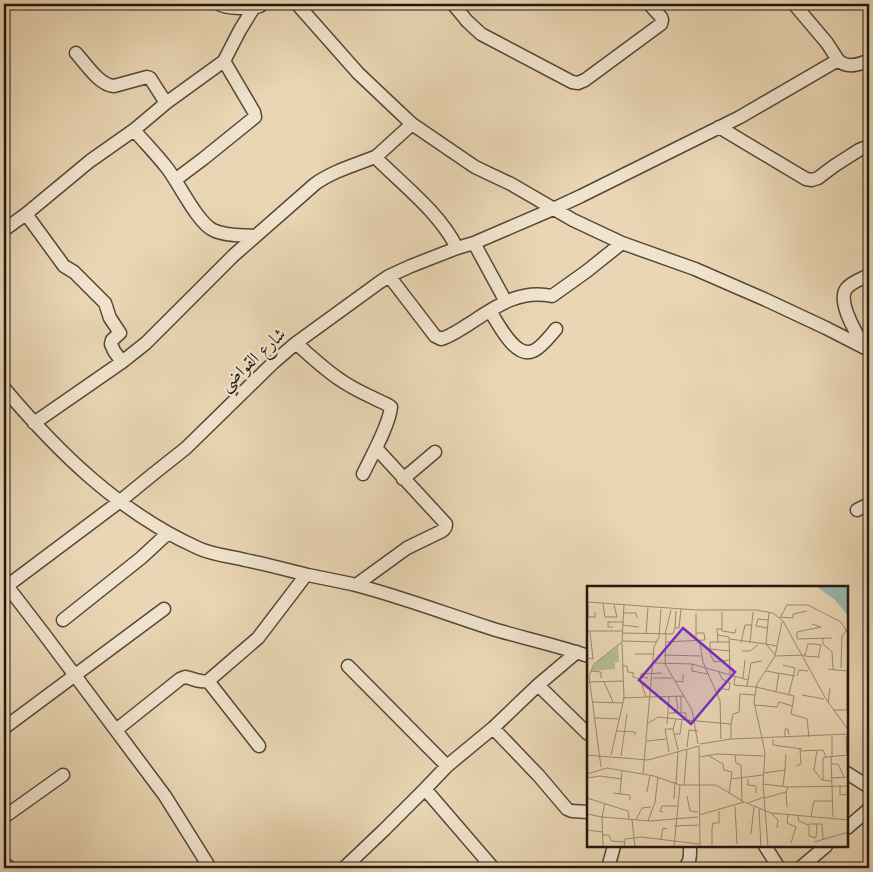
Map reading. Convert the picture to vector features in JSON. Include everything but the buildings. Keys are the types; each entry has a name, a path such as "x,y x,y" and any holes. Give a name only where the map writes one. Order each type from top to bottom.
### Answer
{"street":[{"path":"219,4 223,7 258,5"},
{"path":"297,4 358,73 412,124 475,166 511,184 573,220 622,243 755,295 866,349"},
{"path":"453,4 467,22 481,34 572,82 578,83 585,80 661,24 661,16 650,4"},
{"path":"794,4 843,65 855,65 869,60"},
{"path":"4,230 90,161 224,61 240,30 258,5"},
{"path":"76,53 102,82 109,86 147,77 150,78 166,103"},
{"name":"شارع القواضي","path":"5,584 119,502 186,448 296,343 389,276 554,209 740,117 838,60"},
{"path":"175,180 255,117 254,112 224,61"},
{"path":"34,423 122,362 146,343 254,236 320,180 375,157 412,124"},
{"path":"719,127 806,179 812,180 869,146"},
{"path":"134,130 168,169 198,215 212,230 224,234 254,236"},
{"path":"375,157 403,182 444,227 457,248"},
{"path":"26,214 64,266 74,272 105,302 110,318 119,331 119,334 110,344 122,362"},
{"path":"474,243 506,302"},
{"path":"389,276 435,336 441,339 449,337 490,310 506,302 530,294 552,296 587,272 622,243"},
{"path":"866,349 846,310 843,295 852,284 869,275"},
{"path":"490,310 515,348 522,352 534,351 556,329"},
{"path":"296,343 318,363 340,379 390,406 390,412 376,448 363,474"},
{"path":"4,388 34,423 67,456 119,502 168,533 199,549 213,554 356,585 490,628 582,654"},
{"path":"356,585 407,548 445,529 446,524 376,448"},
{"path":"403,479 435,452"},
{"path":"857,510 869,504"},
{"path":"63,620 141,558 168,533"},
{"path":"116,730 180,679 185,677 208,681 258,638 306,575"},
{"path":"5,584 165,796 210,868"},
{"path":"4,728 164,609"},
{"path":"344,868 447,766 493,728 538,685 582,654"},
{"path":"348,666 447,766"},
{"path":"208,681 259,746"},
{"path":"538,685 587,733"},
{"path":"493,728 539,776 567,809 587,812"},
{"path":"848,774 869,787"},
{"path":"4,817 63,776"},
{"path":"425,789 493,868"},
{"path":"848,827 869,809"},
{"path":"608,868 614,847"},
{"path":"684,868 690,858 689,847"},
{"path":"765,847 779,868"},
{"path":"800,868 825,847"},
{"path":"4,863 10,868"}]}
